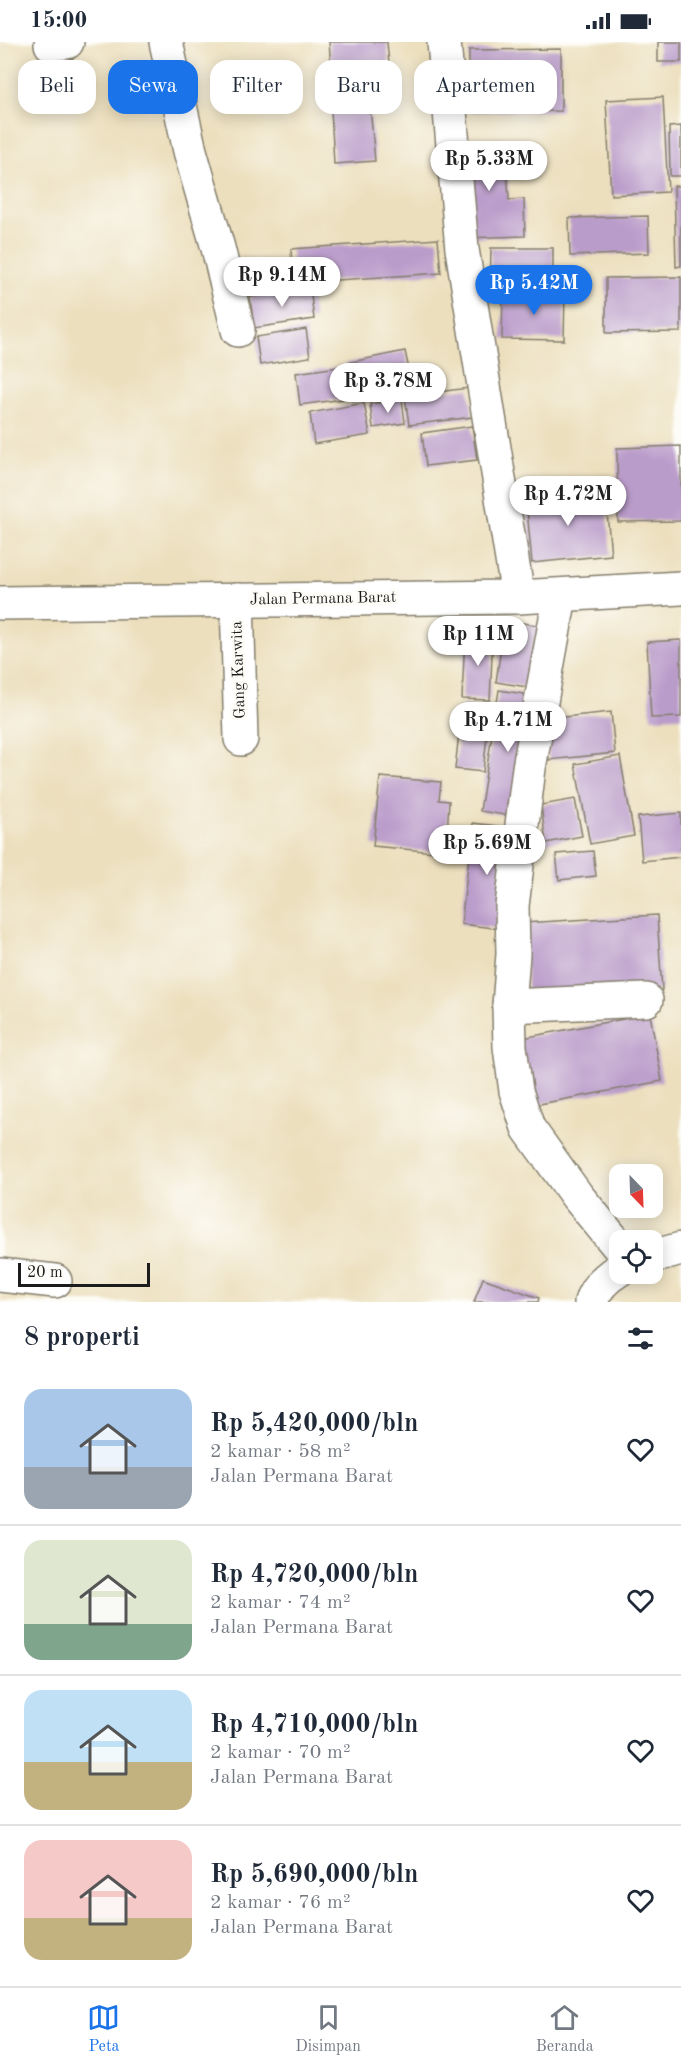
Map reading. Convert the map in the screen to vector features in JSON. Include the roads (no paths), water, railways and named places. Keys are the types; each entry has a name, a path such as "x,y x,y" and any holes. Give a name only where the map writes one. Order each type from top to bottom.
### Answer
{"street":[{"path":"166,42 190,151 218,248 238,330"},
{"path":"444,42 462,249 518,597"},
{"name":"Jalan Permana Barat","path":"0,603 518,597 681,588"},
{"path":"560,596 529,768 512,906 510,1047 516,1091 528,1128 577,1196 609,1235"},
{"name":"Gang Karwita","path":"237,600 241,740"},
{"path":"509,1006 646,1000"},
{"path":"663,1254 681,1249"},
{"path":"0,1275 55,1281"},
{"path":"591,1302 592,1296 609,1276"}]}
